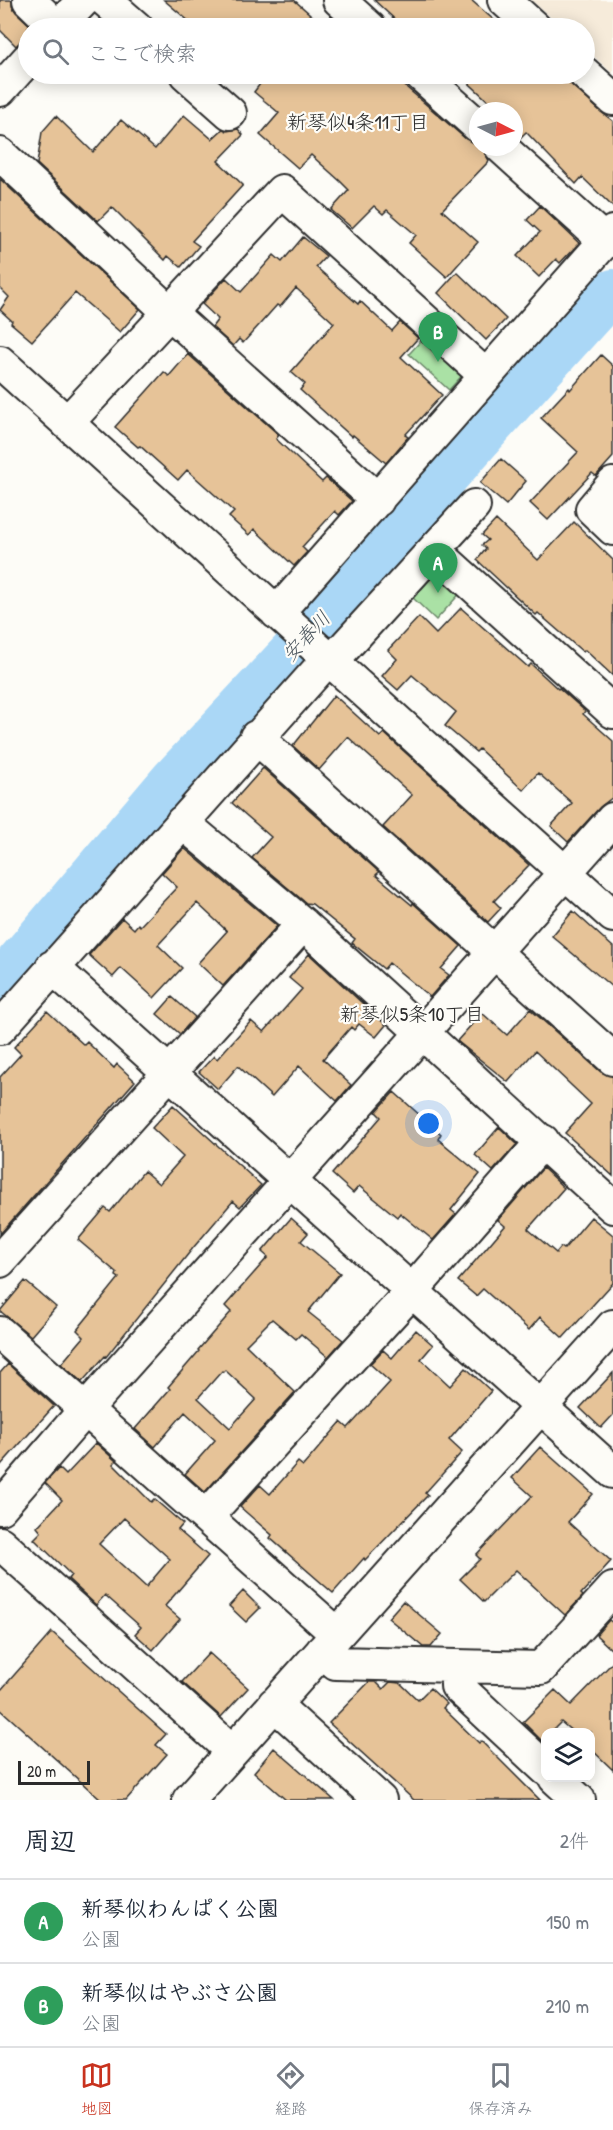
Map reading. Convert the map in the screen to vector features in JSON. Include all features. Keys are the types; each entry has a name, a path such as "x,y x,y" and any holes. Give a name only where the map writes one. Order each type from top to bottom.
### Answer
{"street":[{"path":"29,0 47,18"},
{"path":"67,18 84,0"},
{"path":"105,0 125,18"},
{"path":"339,0 359,18"},
{"path":"504,0 524,18"},
{"path":"0,90 18,70"},
{"path":"595,82 613,99"},
{"path":"197,84 230,113"},
{"path":"431,84 469,118"},
{"path":"0,154 170,313 378,500"},
{"path":"285,621 378,500 609,237 512,156"},
{"path":"67,423 282,191 486,375"},
{"path":"0,362 613,916"},
{"path":"613,484 592,509 613,529"},
{"path":"0,1028 256,737 320,668 325,656 434,550 474,506"},
{"path":"434,550 613,712"},
{"path":"256,737 613,1059"},
{"path":"0,1508 613,819"},
{"path":"182,822 303,924 423,1031 613,1207"},
{"path":"0,1260 303,924"},
{"path":"52,968 613,1472"},
{"path":"206,1517 412,1292 543,1141"},
{"path":"189,1800 613,1326"},
{"path":"0,1333 206,1517 330,1643 336,1663 541,1668 613,1590"},
{"path":"0,1543 232,1751"},
{"path":"457,1667 457,1686 541,1764"},
{"path":"274,1704 380,1800"},
{"path":"559,1782 579,1800"}],"shaded area":[{"path":"531,0 613,0 613,74 595,57 595,18 552,18"}],"green space":[{"path":"428,333 468,369 449,390 409,354"},
{"path":"439,567 464,589 436,620 412,597"}],"building":[{"path":"0,0 12,0 12,6 22,18 18,18 18,44 16,46 0,30"},
{"path":"164,0 294,0 315,18 185,18"},
{"path":"374,0 471,0 492,18 393,18"},
{"path":"260,84 403,84 469,140 469,156 487,156 489,161 442,210 478,242 447,277 409,243 416,235 387,210 383,214 374,206 352,228 331,210 349,190 311,155 298,168 260,135 279,113 254,92"},
{"path":"470,84 571,84 613,121 613,207 582,177 576,184 526,132 523,135 523,102 489,102"},
{"path":"184,115 212,139 223,129 227,131 238,129 243,135 218,161 243,185 192,241 199,246 181,267 168,256 165,260 112,207 98,221 37,164 42,132 56,116 93,152 121,120 155,149"},
{"path":"0,179 140,309 120,332 75,293 32,341 0,310 9,297 0,288"},
{"path":"540,206 579,243 560,263 556,259 539,277 517,256 540,232 527,220"},
{"path":"303,237 326,256 316,267 358,304 360,301 392,331 400,322 418,338 401,357 442,395 405,435 408,437 386,463 353,435 352,437 300,390 305,384 291,372 334,323 296,288 280,307 277,305 243,343 239,339 233,346 212,327 218,319 202,304 226,278 241,292 274,255 282,262"},
{"path":"457,272 506,319 486,340 438,293"},
{"path":"188,354 279,435 276,439 322,482 326,478 352,501 339,515 335,511 302,547 307,552 294,566 254,529 249,535 229,517 234,512 187,470 178,480 115,427 164,372 169,376"},
{"path":"601,355 613,366 613,457 596,476 592,473 548,520 530,503 578,452 541,418"},
{"path":"501,459 526,481 506,505 480,483"},
{"path":"496,520 538,560 574,522 613,560 613,676 585,650 583,652 538,613 536,615 477,560 486,549 482,545 488,540 482,535"},
{"path":"461,608 528,667 531,664 559,688 613,741 613,797 600,807 568,842 551,826 572,803 538,773 523,790 479,749 476,752 445,726 456,712 412,675 398,690 382,676 397,659 388,650 419,617 436,634"},
{"path":"334,695 380,737 384,733 529,865 494,901 501,908 488,922 383,827 412,795 348,737 319,770 293,746"},
{"path":"263,768 379,872 376,875 412,905 413,903 461,946 441,969 449,975 430,997 389,963 384,969 352,943 355,939 312,904 306,903 252,858 271,837 232,803"},
{"path":"184,848 277,926 223,986 198,963 227,931 197,903 158,945 182,968 154,998 121,968 113,977 89,955 122,918 134,929 138,924 140,926 177,887 162,873"},
{"path":"573,911 613,947 613,988 552,936"},
{"path":"309,954 386,1025 376,1037 359,1024 354,1030 351,1027 323,1059 351,1085 337,1101 299,1066 272,1097 238,1066 218,1089 199,1072 214,1056 217,1059 251,1021 264,1032 302,989 289,978"},
{"path":"172,997 195,1017 180,1034 157,1014"},
{"path":"530,1009 601,1072 613,1076 613,1176 565,1133 591,1104 535,1051 508,1082 457,1041 482,1013 507,1035"},
{"path":"47,1011 84,1045 87,1042 114,1068 117,1064 135,1081 0,1234 0,1077 21,1054 14,1047"},
{"path":"394,1092 441,1134 438,1139 480,1174 451,1210 456,1214 433,1240 400,1213 397,1217 359,1186 353,1193 332,1174 381,1117 376,1112"},
{"path":"173,1105 261,1185 240,1207 233,1201 106,1357 82,1382 61,1364 84,1337 77,1330 119,1278 116,1276 117,1273 78,1240 105,1208 110,1212 144,1171 159,1184 183,1157 152,1128"},
{"path":"499,1127 517,1144 493,1171 475,1155"},
{"path":"543,1168 564,1188 528,1229 556,1253 561,1247 564,1249 591,1217 613,1235 613,1283 563,1338 540,1317 529,1330 483,1289 476,1296 458,1281 505,1226 498,1220"},
{"path":"291,1218 308,1233 301,1241 340,1273 308,1312 343,1340 328,1357 301,1334 296,1339 272,1319 246,1345 295,1392 205,1492 185,1474 215,1440 185,1412 155,1447 135,1429 231,1312 225,1306 268,1257 262,1252","holes":["225,1370 256,1399 230,1428 198,1398"]},
{"path":"25,1281 56,1307 31,1336 0,1311"},
{"path":"416,1330 433,1345 421,1359 450,1386 466,1368 491,1391 449,1440 462,1452 425,1493 428,1495 365,1560 364,1558 333,1593 270,1538 272,1535 240,1507 260,1485 270,1494 298,1462 303,1466 341,1422 348,1428 390,1382 370,1364 383,1350 392,1358"},
{"path":"8,1364 54,1406 0,1466 0,1373"},
{"path":"613,1373 613,1415 601,1428 580,1408"},
{"path":"96,1443 116,1461 113,1464 151,1502 154,1499 183,1524 178,1530 208,1556 165,1606 180,1619 153,1650 135,1634 141,1627 105,1595 96,1605 68,1579 71,1575 34,1539 41,1532 37,1527 62,1500 45,1483 59,1468 66,1475","holes":["124,1518 170,1559 146,1587 99,1544"]},
{"path":"540,1447 593,1494 568,1522 611,1561 565,1615 516,1570 484,1602 460,1579 480,1559 476,1555 532,1496 512,1478"},
{"path":"243,1591 260,1608 246,1622 229,1606"},
{"path":"403,1601 442,1634 431,1647 423,1647 388,1618"},
{"path":"609,1620 613,1623 613,1651 596,1635"},
{"path":"52,1632 166,1734 156,1745 167,1754 126,1800 101,1800 0,1709 0,1691"},
{"path":"209,1653 248,1688 221,1717 182,1682"},
{"path":"613,1662 613,1770 595,1753 595,1728 568,1728 561,1722 555,1728 541,1728 541,1740 523,1722 555,1690 571,1705"},
{"path":"369,1682 376,1682 383,1689 390,1682 400,1683 418,1700 430,1688 447,1704 443,1708 479,1743 481,1741 540,1800 414,1800 329,1723"},
{"path":"274,1748 334,1800 286,1800 254,1772"}],"waterway":[{"name":"安春川","path":"0,983 172,780 322,619 613,291"}],"place":[{"name":"新琴似はやぶさ公園","path":"438,362"},
{"name":"新琴似わんぱく公園","path":"438,593"}],"district":[{"name":"新琴似4条11丁目","path":"358,122"},
{"name":"新琴似5条10丁目","path":"412,1014"}]}
